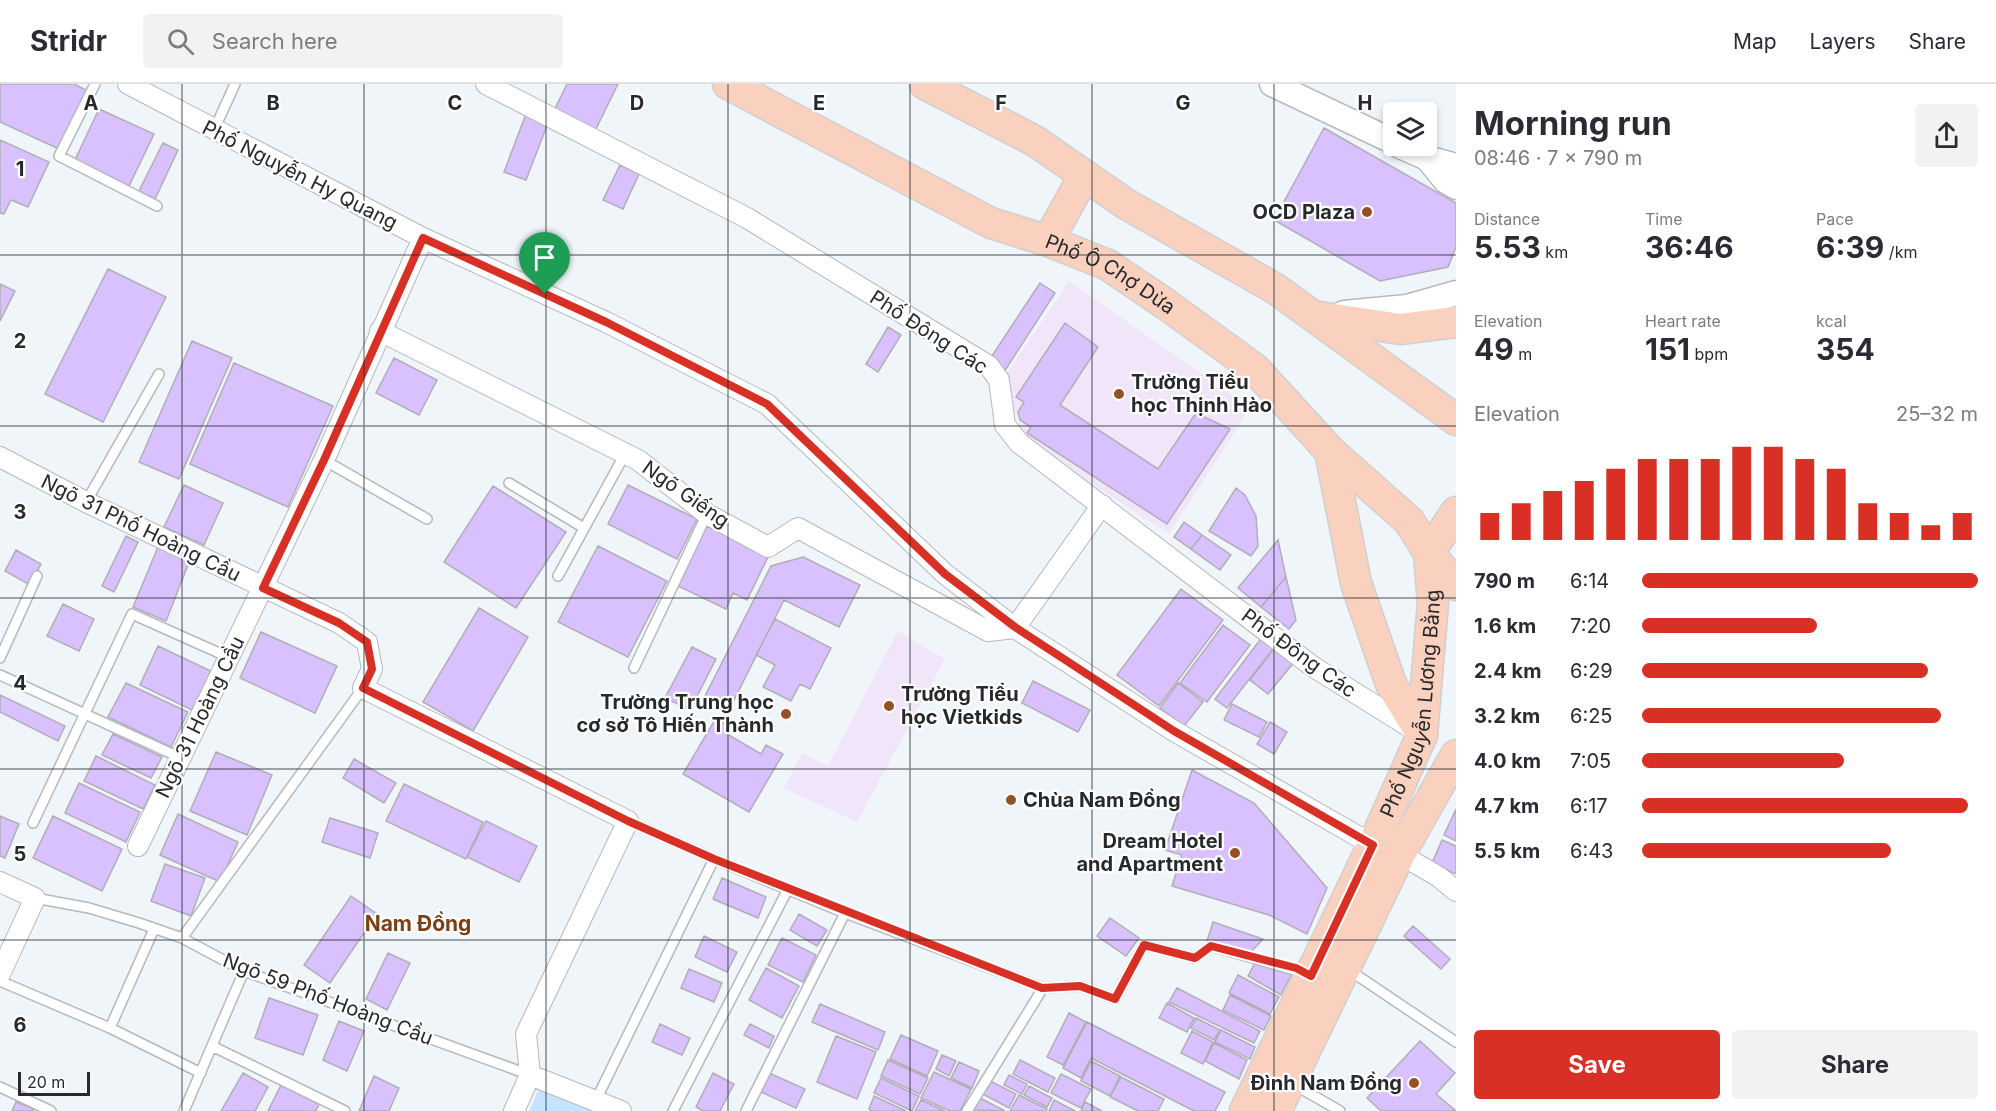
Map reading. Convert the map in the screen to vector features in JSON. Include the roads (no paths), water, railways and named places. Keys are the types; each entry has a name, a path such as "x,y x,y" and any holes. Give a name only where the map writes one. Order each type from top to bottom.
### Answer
{"main road":[{"name":"Phố Ô Chợ Dừa","path":"728,84 992,223 1048,241 1108,265 1255,369 1330,451 1409,520 1429,553 1456,585"},
{"path":"925,84 1035,141 1126,204 1276,289 1456,420"},
{"path":"1048,241 1084,176"},
{"path":"1314,316 1401,330 1456,322"},
{"path":"1330,451 1356,583 1391,684 1422,735"},
{"path":"1429,553 1456,512"},
{"name":"Phố Nguyễn Lương Bằng","path":"1245,1111 1277,1077 1344,968 1387,850 1422,735 1433,603 1429,553"},
{"name":"Phố Nguyễn Lương Bằng","path":"1276,1111 1277,1077 1311,976 1387,850 1456,755"}],"street":[{"name":"Phố Nguyễn Hy Quang","path":"128,84 423,238 606,322 767,404 945,574 1015,627 1174,731 1439,877 1456,891"},
{"name":"Phố Đông Các","path":"486,84 747,218 989,366 999,380 1005,425 1019,443 1312,666 1422,735"},
{"path":"1274,84 1383,137"},
{"path":"1422,156 1456,166"},
{"path":"1427,158 1446,181 1456,187"},
{"path":"263,588 324,460 423,238"},
{"path":"1314,316 1407,307 1456,292"},
{"name":"Ngõ Giếng","path":"380,331 638,460 706,514 768,547 798,528 988,631 1015,627"},
{"name":"Ngõ 31 Phố Hoàng Cầu","path":"0,457 86,502 339,623 367,642 372,669 363,688"},
{"path":"1015,627 1102,505"},
{"name":"Ngõ 31 Hoàng Cầu","path":"138,846 263,588"},
{"path":"363,688 628,821 526,1034 530,1075 514,1111"},
{"name":"Ngõ 59 Phố Hoàng Cầu","path":"0,882 35,898"},
{"path":"0,974 35,898"},
{"name":"Ngõ 59 Phố Hoàng Cầu","path":"530,1075 621,1111"}],"lane":[{"path":"95,84 59,156 157,206"},
{"path":"214,130 235,84"},
{"path":"86,502 159,374"},
{"path":"558,576 625,454"},
{"path":"324,460 427,519"},
{"path":"509,483 584,528"},
{"path":"634,668 706,514"},
{"path":"0,658 38,576"},
{"path":"33,823 132,614 228,657"},
{"path":"0,675 181,758"},
{"path":"182,938 363,688"},
{"path":"628,821 845,913 1042,988 1080,986 1115,999 1144,945 1195,958 1211,946 1296,968 1311,976"},
{"path":"596,1100 714,859"},
{"path":"673,1111 788,889"},
{"name":"Ngõ 59 Phố Hoàng Cầu","path":"35,898 89,908 182,938 244,971 530,1075"},
{"path":"746,1111 845,913"},
{"path":"110,1028 154,929"},
{"path":"1344,968 1456,1042"},
{"path":"184,1111 214,1047 244,971"},
{"path":"0,981 110,1028 201,1073"},
{"path":"967,1111 1042,988"},
{"path":"214,1047 345,1111"},
{"path":"1277,1077 1304,1088 1340,1111"},
{"path":"0,1087 51,1111"}],"place":[{"name":"OCD Plaza","path":"1367,212"},
{"name":"Trường Tiểu học Thịnh Hào","path":"1119,394"},
{"name":"Trường Tiểu học Vietkids","path":"889,706"},
{"name":"Trường Trung học cơ sở Tô Hiến Thành","path":"786,714"},
{"name":"Chùa Nam Đồng","path":"1011,800"},
{"name":"Dream Hotel and Apartment","path":"1235,853"},
{"name":"Đình Nam Đồng","path":"1414,1083"}],"district":[{"name":"Nam Đồng","path":"418,924"}]}
